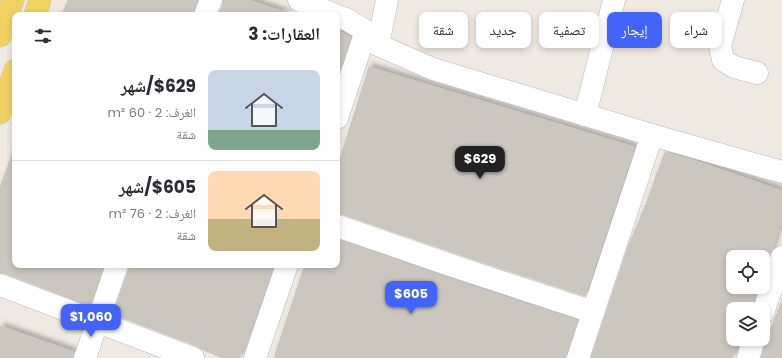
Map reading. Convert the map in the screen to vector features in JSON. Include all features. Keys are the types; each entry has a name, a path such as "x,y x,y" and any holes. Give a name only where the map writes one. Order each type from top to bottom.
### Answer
{"main road":[{"path":"0,36 13,0"},
{"path":"36,12 40,0"},
{"path":"0,113 12,79"}],"street":[{"path":"207,12 211,0"},
{"path":"298,0 328,12"},
{"path":"340,111 387,0"},
{"path":"585,115 614,0"},
{"path":"733,0 720,46 723,60 734,66 757,73"},
{"path":"340,17 346,19 372,38 433,69 652,135 782,172"},
{"path":"578,358 652,135"},
{"path":"340,227 593,312"},
{"path":"767,302 782,257"},
{"path":"84,358 116,268"},
{"path":"255,358 287,268"},
{"path":"0,285 194,358"},
{"path":"748,358 752,346"}],"building":[{"path":"68,0 198,0 193,12 63,12"},
{"path":"223,0 249,0 283,12 220,12 223,5"},
{"path":"340,32 351,37 340,69"},
{"path":"369,67 634,147 585,296 340,214 340,159"},
{"path":"665,152 696,161 782,191 782,218 770,254 770,250 726,250 726,294 755,294 753,302 726,302 726,346 736,346 732,358 591,358 628,247 645,207"},
{"path":"12,155 12,268 103,268 90,306 4,273 0,273 0,188"},
{"path":"340,240 577,320 566,358 274,358 304,268 340,268"},
{"path":"273,268 239,358 223,358 197,346 113,314 129,269"},
{"path":"782,303 782,358 761,358 765,346 770,346 770,332"},
{"path":"0,326 74,352 73,358 0,358"}]}
